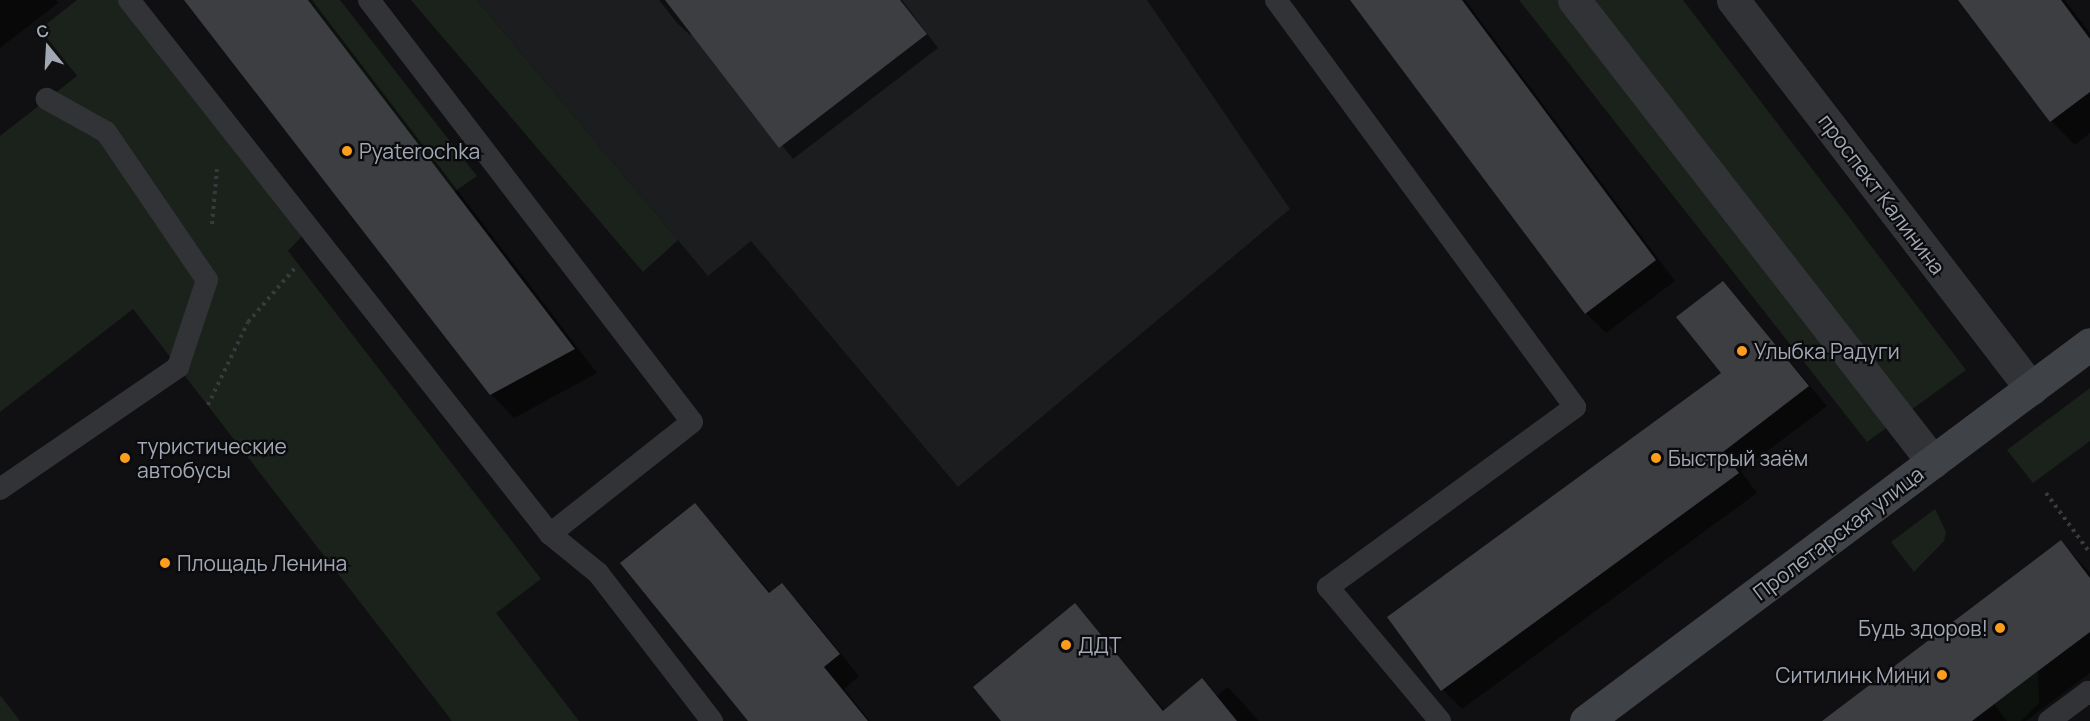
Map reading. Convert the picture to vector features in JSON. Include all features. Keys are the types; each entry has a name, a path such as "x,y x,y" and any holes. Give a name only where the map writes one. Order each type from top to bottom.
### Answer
{"street":[{"path":"1574,0 1933,462"},
{"name":"проспект Калинина","path":"1733,0 2031,389"},
{"name":"Пролетарская улица","path":"1587,721 2090,345"}],"lane":[{"path":"129,0 317,243 550,534 598,573 712,721"},
{"path":"369,0 692,422 550,534"},
{"path":"1276,0 1575,407 1328,587 1440,721"},
{"path":"0,489 178,367 207,280 106,132 47,99"},
{"path":"2049,721 2088,692 2090,694"}],"path":[{"path":"207,280 221,120"},
{"path":"208,405 248,322 317,243"},
{"path":"2046,494 2090,553"}],"shaded area":[{"path":"77,0 119,0 303,235 288,251 541,579 496,613 579,721 452,721 133,309 0,412 0,136 77,76 40,29"},
{"path":"308,0 340,0 477,176 454,192"},
{"path":"411,0 477,0 678,240 643,272"},
{"path":"477,0 1147,0 1290,209 958,487 751,241 708,276"},
{"path":"1519,0 1683,0 1966,370 1867,442"},
{"path":"2090,388 2090,441 2033,483 2007,450"},
{"path":"1935,509 1946,532 1944,541 1914,572 1891,542"},
{"path":"2038,671 2039,703 2021,721 2007,721 1994,704"},
{"path":"0,695 20,721 0,721"}],"building":[{"path":"184,0 308,0 575,349 490,395"},
{"path":"665,0 900,0 927,34 779,148"},
{"path":"1350,0 1462,0 1656,260 1585,314"},
{"path":"1958,0 2061,0 2090,39 2090,92 2050,122"},
{"path":"1723,281 1809,386 1723,452 1739,473 1441,691 1387,617 1721,373 1676,317"},
{"path":"695,503 769,593 782,583 840,654 824,667 868,721 748,721 620,563"},
{"path":"2061,540 2090,578 2090,632 1972,721 1822,721"},
{"name":"ДДТ","path":"1075,603 1163,711 1202,678 1237,721 1001,721 973,687"}],"place":[{"name":"Pyaterochka","path":"347,151"},
{"name":"Улыбка Радуги","path":"1742,351"},
{"name":"туристические автобусы","path":"125,458"},
{"name":"Быстрый заём","path":"1656,458"},
{"name":"Площадь Ленина","path":"165,563"},
{"name":"Будь здоров!","path":"2000,628"},
{"name":"ДДТ","path":"1066,645"},
{"name":"Ситилинк Мини","path":"1942,675"}]}
